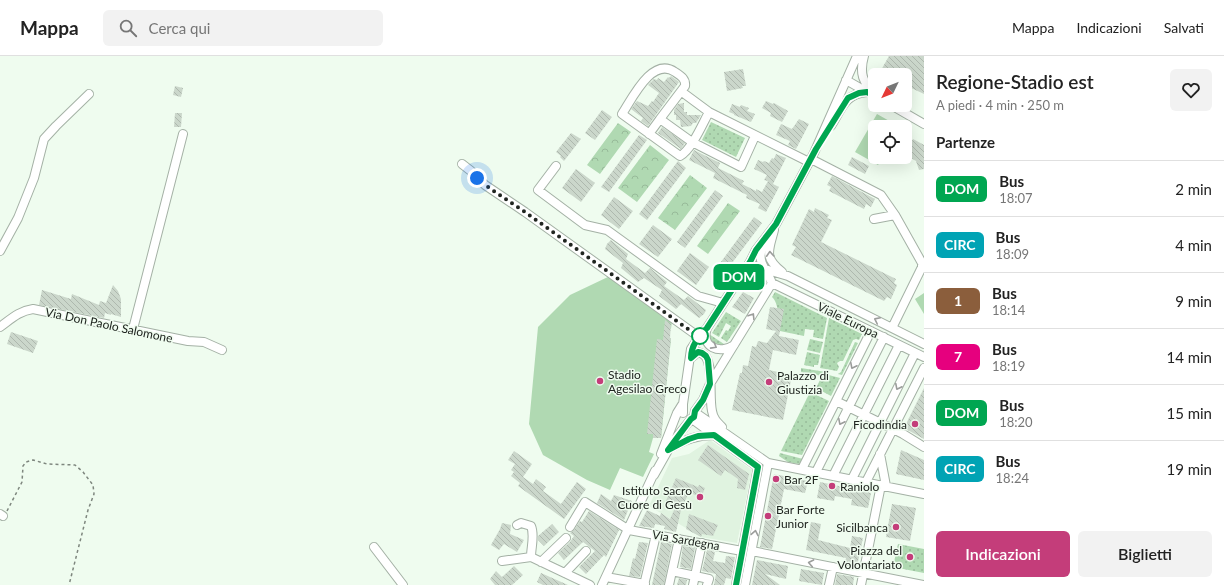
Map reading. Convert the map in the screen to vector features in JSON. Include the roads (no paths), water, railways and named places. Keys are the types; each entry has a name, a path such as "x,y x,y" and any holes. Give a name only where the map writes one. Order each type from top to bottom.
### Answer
{"street":[{"path":"816,149 857,56"},
{"path":"864,56 862,75 868,88"},
{"path":"649,134 682,92 686,82 674,71 665,68 654,71 648,76 622,114 649,134 680,156 692,142 709,112"},
{"path":"846,80 868,93"},
{"path":"682,92 709,112 755,136 810,160 881,195 895,215 922,262 922,268 892,328"},
{"path":"656,535 645,584 604,581 654,475 682,409 691,358 691,349 750,262 756,250 776,224 816,149 848,98 859,93 868,94"},
{"path":"0,251 18,218 34,178 44,139 89,94"},
{"path":"903,112 924,124"},
{"path":"660,119 692,142 741,167 755,136"},
{"path":"133,329 183,134"},
{"path":"462,164 485,185 705,333 710,345 714,348 724,350 735,344"},
{"path":"556,166 538,190 585,225 607,230 698,296 723,303"},
{"path":"874,219 895,215"},
{"path":"776,224 769,254 770,261 788,276"},
{"path":"654,475 668,450 703,400 710,384 772,283 760,258 765,239"},
{"path":"745,268 754,266 788,276"},
{"name":"Viale Europa","path":"788,276 924,344"},
{"name":"Viale Europa","path":"772,283 924,357"},
{"name":"Via Don Paolo Salomone","path":"0,327 17,313 24,310 33,310 188,341 204,342 222,350"},
{"path":"802,469 871,331"},
{"path":"816,472 884,337"},
{"path":"833,476 899,345"},
{"path":"691,358 698,352 706,356 708,360 712,411 715,420 730,436"},
{"path":"852,480 915,353"},
{"path":"866,482 924,368"},
{"path":"836,401 893,429 924,447"},
{"path":"682,409 685,418 693,415"},
{"path":"693,415 714,435 758,467 736,585"},
{"path":"693,415 730,436 768,463 924,494"},
{"path":"668,450 698,436 714,435"},
{"path":"861,585 884,486 880,454"},
{"path":"745,585 768,463"},
{"path":"570,527 586,502 629,530"},
{"path":"517,525 521,523 531,526 533,532 531,557"},
{"name":"Via Sardegna","path":"629,530 742,551"},
{"path":"541,562 566,538"},
{"path":"669,585 679,539"},
{"path":"693,585 702,543"},
{"path":"374,547 403,585"},
{"path":"752,551 924,585"},
{"path":"565,573 586,552"},
{"path":"502,561 531,557 590,585"},
{"path":"829,585 833,567"},
{"path":"672,571 709,579 707,585"}],"place":[{"name":"Stadio Agesilao Greco","path":"600,381"},
{"name":"Palazzo di Giustizia","path":"769,382"},
{"name":"Ficodindia","path":"915,424"},
{"name":"Bar 2F","path":"776,479"},
{"name":"Raniolo","path":"832,486"},
{"name":"Istituto Sacro Cuore di Gesù","path":"700,497"},
{"name":"Bar Forte Junior","path":"768,516"},
{"name":"Sicilbanca","path":"896,527"},
{"name":"Piazza del Volontariato","path":"910,557"}]}
